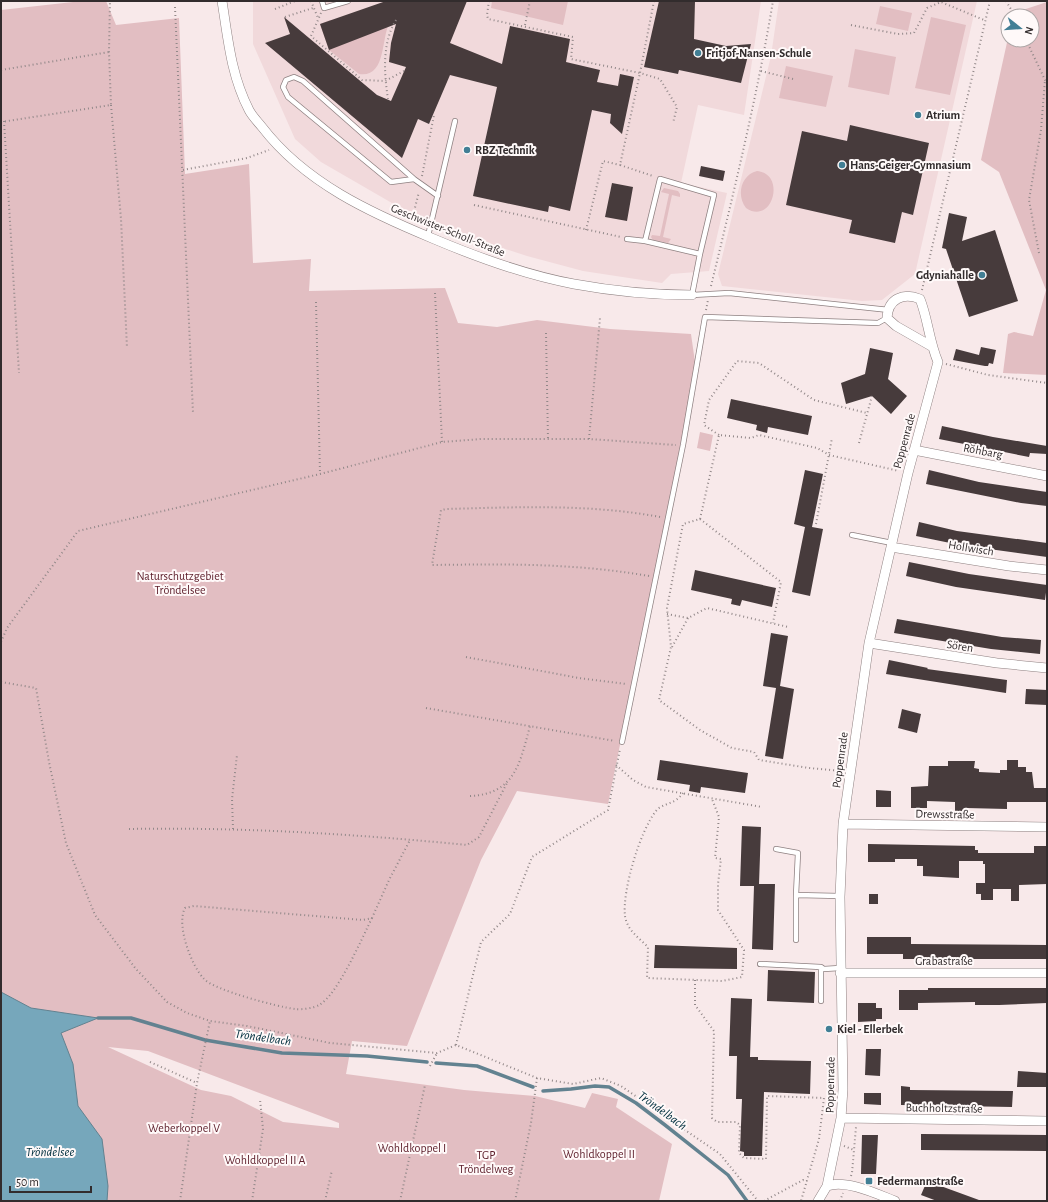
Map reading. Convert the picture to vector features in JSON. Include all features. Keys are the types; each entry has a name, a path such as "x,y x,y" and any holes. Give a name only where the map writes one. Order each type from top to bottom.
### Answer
{"street":[{"name":"Geschwister-Scholl-Straße","path":"222,1 234,76 250,111 277,146 304,170 343,196 410,230 428,236 474,256 518,271 573,284 670,295 692,295"},
{"path":"931,346 888,314 892,302 900,297 910,295 920,299 930,329 931,346 938,362"},
{"name":"Poppenrade","path":"818,1201 827,1186 841,1118 843,1089 840,896 843,824 850,772 869,643 908,473 938,362"},
{"name":"Röhbarg","path":"914,450 1047,476"},
{"name":"Hollwisch","path":"892,545 1009,566 1047,570"},
{"name":"Sören","path":"869,643 997,663 1047,668"},
{"name":"Drewsstraße","path":"843,824 1047,827"},
{"name":"Grabastraße","path":"840,970 1047,973"},
{"name":"Buchholtzstraße","path":"841,1118 1047,1121"},
{"path":"827,1186 836,1184 846,1185 895,1201"}],"lane":[{"path":"322,1 324,8 348,1"},
{"path":"414,179 391,182 288,97 283,87 286,80 294,77 303,82 414,179 438,196"},
{"path":"428,236 455,121"},
{"path":"645,241 660,179 714,195 692,295 736,293 888,314"},
{"path":"627,239 645,241 700,254"},
{"path":"622,742 683,445 705,317 878,323 888,314"},
{"path":"852,535 892,545"},
{"path":"776,849 798,853 796,940"},
{"path":"796,896 840,896"},
{"path":"760,964 821,967 824,969 840,970"},
{"path":"821,967 821,1001"}],"path":[{"path":"110,1 109,52 111,105 121,219 127,348"},
{"path":"275,9 295,1"},
{"path":"311,1 318,19"},
{"path":"489,1 487,15 488,19 573,37 571,59 640,73 660,79 677,106 673,123"},
{"path":"525,26 530,1"},
{"path":"620,165 654,1"},
{"path":"705,317 744,153 761,71 773,1"},
{"path":"920,299 984,20 990,1"},
{"path":"851,25 898,34 914,33 927,8 941,2 984,20"},
{"path":"175,7 193,413"},
{"path":"285,17 314,8"},
{"path":"324,8 311,36 362,80 385,81 404,71"},
{"path":"388,99 385,81 388,37 396,20"},
{"path":"1030,48 1047,84"},
{"path":"1,70 109,52"},
{"path":"761,71 794,79"},
{"path":"1039,253 1029,200 1041,130 1045,80"},
{"path":"1,122 111,105"},
{"path":"410,230 421,184 434,115"},
{"path":"4,121 20,373"},
{"path":"183,170 247,158 277,146"},
{"path":"586,230 602,161 620,165 660,179"},
{"path":"474,205 627,239"},
{"path":"435,294 442,442"},
{"path":"316,302 320,474"},
{"path":"589,439 600,318"},
{"path":"546,333 548,440"},
{"path":"867,413 814,400 759,362 737,361 709,400 704,425 719,435 751,438 759,435 816,448 829,455 908,473"},
{"path":"938,362 988,375 1047,383"},
{"path":"859,443 872,396"},
{"path":"700,520 719,435"},
{"path":"816,524 832,438"},
{"path":"1,642 7,628 78,531 320,474 442,442 481,439 589,439 683,445"},
{"path":"656,578 610,569 553,565 503,563 432,565 441,510 506,507 592,510 628,512 668,518"},
{"path":"672,647 666,608 684,524 700,520"},
{"path":"700,520 781,582 773,623"},
{"path":"788,627 707,608 688,618 672,647 659,700 700,730 732,748 754,752 759,760 809,768 850,772"},
{"path":"667,614 688,618"},
{"path":"466,657 579,678 633,685"},
{"path":"1,682 36,688 49,762 66,843 95,915 136,969 167,1002 187,1013 210,1021 247,1026 330,1043 437,1053 456,1045 538,1078 573,1084 601,1078 621,1086 720,1154 758,1201"},
{"path":"426,708 622,742 616,765 608,810 532,857 510,914 481,942 456,1045"},
{"path":"129,829 233,829 301,831 468,845 479,837 516,771 530,726"},
{"path":"233,829 232,799 237,755"},
{"path":"616,765 633,780 646,787 762,807"},
{"path":"470,796 481,796 498,790 508,783"},
{"path":"683,793 678,800 656,810 639,842 627,890 626,916 632,932 648,947 647,978 722,981 742,977 744,950 718,910 718,884 721,859 715,858 718,817 712,798"},
{"path":"372,918 363,920 194,906 185,908 182,913 182,929 194,964 204,980 245,997 297,1010 319,1006 332,994 372,918 389,880 410,840"},
{"path":"695,980 695,1005 714,1032 712,1118 717,1122 736,1122 740,1125 739,1153 744,1158 766,1159 767,1096 824,1098 822,1123 801,1200 806,1200"},
{"path":"180,1201 197,1083 204,1043 210,1021"},
{"path":"430,1066 437,1053"},
{"path":"150,1062 197,1083"},
{"path":"515,1201 531,1123 538,1078"},
{"path":"400,1201 426,1086"},
{"path":"252,1201 263,1129 260,1099"},
{"path":"840,1201 852,1173 856,1118"},
{"path":"325,1201 332,1170"},
{"path":"764,1201 803,1180 807,1181"}],"shaded area":[{"name":"RBZ Technik","path":"253,1 761,1 744,115 698,105 681,183 727,193 709,271 671,274 662,283 583,271 527,256 475,239 404,210 321,162 295,139 253,44"},
{"name":"Hans-Geiger-Gymnasium","path":"779,1 977,1 915,274 882,300 862,301 722,286 718,274 771,56"}],"green space":[{"path":"82,1 106,1 116,25 179,18 185,174 249,164 253,263 311,259 309,291 445,288 458,323 497,327 537,320 610,329 691,334 696,369 608,804 517,791 481,860 407,1046 352,1041 346,1074 464,1090 535,1096 585,1108 592,1093 618,1099 616,1107 672,1144 659,1201 1,1201 1,10","holes":["108,1047 148,1051 339,1123 339,1128 283,1122 231,1096 201,1090"]},
{"path":"492,1 568,1 563,25 491,8"},
{"path":"1047,2 1047,375 1003,373 1008,334 1014,332 1033,336 1046,290 999,172 981,160 1006,48 1040,48 1040,8 1029,8"},
{"path":"880,6 912,13 908,31 876,24"},
{"path":"931,17 966,25 950,95 915,88"},
{"path":"330,20 389,24 381,56 374,70 368,74 359,74 329,50 320,24"},
{"path":"855,49 896,57 889,95 848,87"},
{"path":"786,66 833,76 826,107 779,98"},
{"path":"757,171 766,174 772,181 774,189 769,205 763,210 755,212 746,208 741,197 741,192 744,181 747,177"},
{"path":"664,188 678,191 680,194 680,197 672,195 663,237 671,239 668,243 653,240 651,237 652,235 660,236 669,194 661,192"},
{"path":"700,432 713,435 710,451 697,448"}],"water":[{"name":"Tröndelsee","path":"1,992 31,1008 98,1018 61,1033 73,1064 78,1106 102,1139 108,1186 107,1201 1,1201"}],"building":[{"path":"386,1 467,1 450,43 502,64 510,26 570,39 566,62 600,70 597,82 618,86 620,74 634,77 622,134 610,123 611,114 592,110 570,211 549,206 548,212 473,196 497,87 450,75 429,124 418,119 402,158 265,43 290,34 284,17 377,95 391,101 406,67 389,62 391,43 396,24 329,50 320,24"},
{"path":"659,1 695,1 694,39 726,46 751,44 741,83 679,70 678,74 644,67"},
{"path":"850,125 929,143 913,215 902,212 895,243 849,233 852,220 786,205 802,131 847,141"},
{"path":"701,166 725,171 723,181 699,176"},
{"path":"612,183 633,187 627,221 605,217"},
{"name":"Gdyniahalle","path":"949,213 967,217 962,241 995,230 1018,301 969,317 946,249 942,248"},
{"path":"981,347 996,350 993,364 989,363 988,366 985,366 953,360 956,349 979,355"},
{"path":"870,348 893,353 888,379 907,396 891,414 872,396 846,404 841,383 865,374"},
{"path":"731,399 812,416 808,435 768,427 767,433 756,430 757,425 727,418"},
{"path":"942,426 993,437 1047,446 1047,454 1030,453 1029,457 939,439"},
{"path":"805,470 823,474 812,527 823,529 810,596 792,592 805,527 794,524"},
{"path":"929,470 979,482 1047,492 1047,506 1021,503 926,484"},
{"path":"919,522 957,531 1047,543 1047,557 960,545 916,536"},
{"path":"909,562 969,574 1047,585 1045,600 956,587 906,576"},
{"path":"695,570 776,588 772,607 742,600 740,606 731,604 732,599 691,590"},
{"path":"897,619 1002,637 1041,640 1040,654 991,649 894,633"},
{"path":"771,633 788,636 780,686 794,689 783,759 765,756 776,688 763,686"},
{"path":"889,660 928,668 927,669 1007,680 1006,693 886,674"},
{"path":"1026,689 1047,690 1047,705 1025,704"},
{"path":"902,709 921,714 917,733 898,728"},
{"path":"660,760 748,773 745,793 701,787 700,793 689,791 690,785 657,780"},
{"path":"1007,760 1018,760 1018,767 1026,767 1026,772 1032,772 1034,788 1047,788 1047,802 1007,802 1007,809 966,808 966,812 955,811 955,802 927,801 927,808 911,808 911,787 928,786 929,766 948,766 948,761 975,761 974,768 979,769 979,772 1000,773 1000,770 1007,770"},
{"path":"876,790 891,791 891,807 876,807"},
{"path":"742,826 761,827 759,884 775,884 773,950 752,949 754,886 740,886"},
{"path":"868,844 975,846 975,850 978,850 978,853 1034,853 1034,846 1047,846 1047,884 1019,885 1019,901 1011,901 1011,889 993,889 993,900 981,900 981,894 976,894 976,883 985,883 985,864 983,864 983,861 959,861 959,878 923,876 923,866 917,866 917,859 895,859 895,862 868,862"},
{"path":"869,894 878,894 878,904 869,904"},
{"path":"867,937 911,937 911,944 1047,945 1047,959 903,959 903,954 867,954"},
{"path":"655,945 737,948 737,969 654,968"},
{"path":"768,970 815,972 814,1003 767,1001"},
{"path":"928,988 1047,988 1047,1003 975,1005 975,1002 918,1003 918,1010 899,1010 899,990 928,990"},
{"path":"731,998 752,999 750,1057 758,1057 758,1060 811,1061 810,1094 764,1092 762,1156 744,1156 744,1152 740,1151 742,1099 736,1099 737,1056 729,1056"},
{"path":"858,1003 876,1003 876,1008 882,1008 882,1019 876,1019 876,1021 858,1022"},
{"path":"866,1049 881,1049 880,1076 865,1075"},
{"path":"1018,1071 1047,1073 1047,1087 1017,1087"},
{"path":"901,1086 910,1087 910,1090 1013,1091 1012,1107 901,1105"},
{"path":"864,1093 881,1093 881,1105 864,1104"},
{"path":"921,1134 1047,1135 1047,1151 921,1150"},
{"path":"862,1135 878,1135 876,1174 861,1174"},
{"path":"927,1181 979,1201 937,1201 921,1195"}],"waterway":[{"name":"Tröndelbach","path":"98,1018 131,1018 205,1040 282,1053 367,1056 427,1062"},
{"name":"Tröndelbach","path":"436,1063 477,1066 533,1087"},
{"name":"Tröndelbach","path":"543,1091 595,1086 609,1087 636,1103 728,1175 747,1201"}],"place":[{"name":"Fritjof-Nansen-Schule","path":"698,53"},
{"name":"Atrium","path":"918,115"},
{"name":"RBZ Technik","path":"467,150"},
{"name":"Hans-Geiger-Gymnasium","path":"842,165"},
{"name":"Gdyniahalle","path":"982,275"},
{"name":"Kiel - Ellerbek","path":"829,1029"},
{"name":"Federmannstraße","path":"869,1181"}],"park label":[{"name":"Naturschutzgebiet Tröndelsee","path":"180,583"},
{"name":"Weberkoppel V","path":"184,1128"},
{"name":"Wohldkoppel I","path":"412,1148"},
{"name":"Wohldkoppel II","path":"599,1154"},
{"name":"Wohldkoppel II A","path":"265,1160"},
{"name":"TGP Tröndelweg","path":"486,1162"}]}
